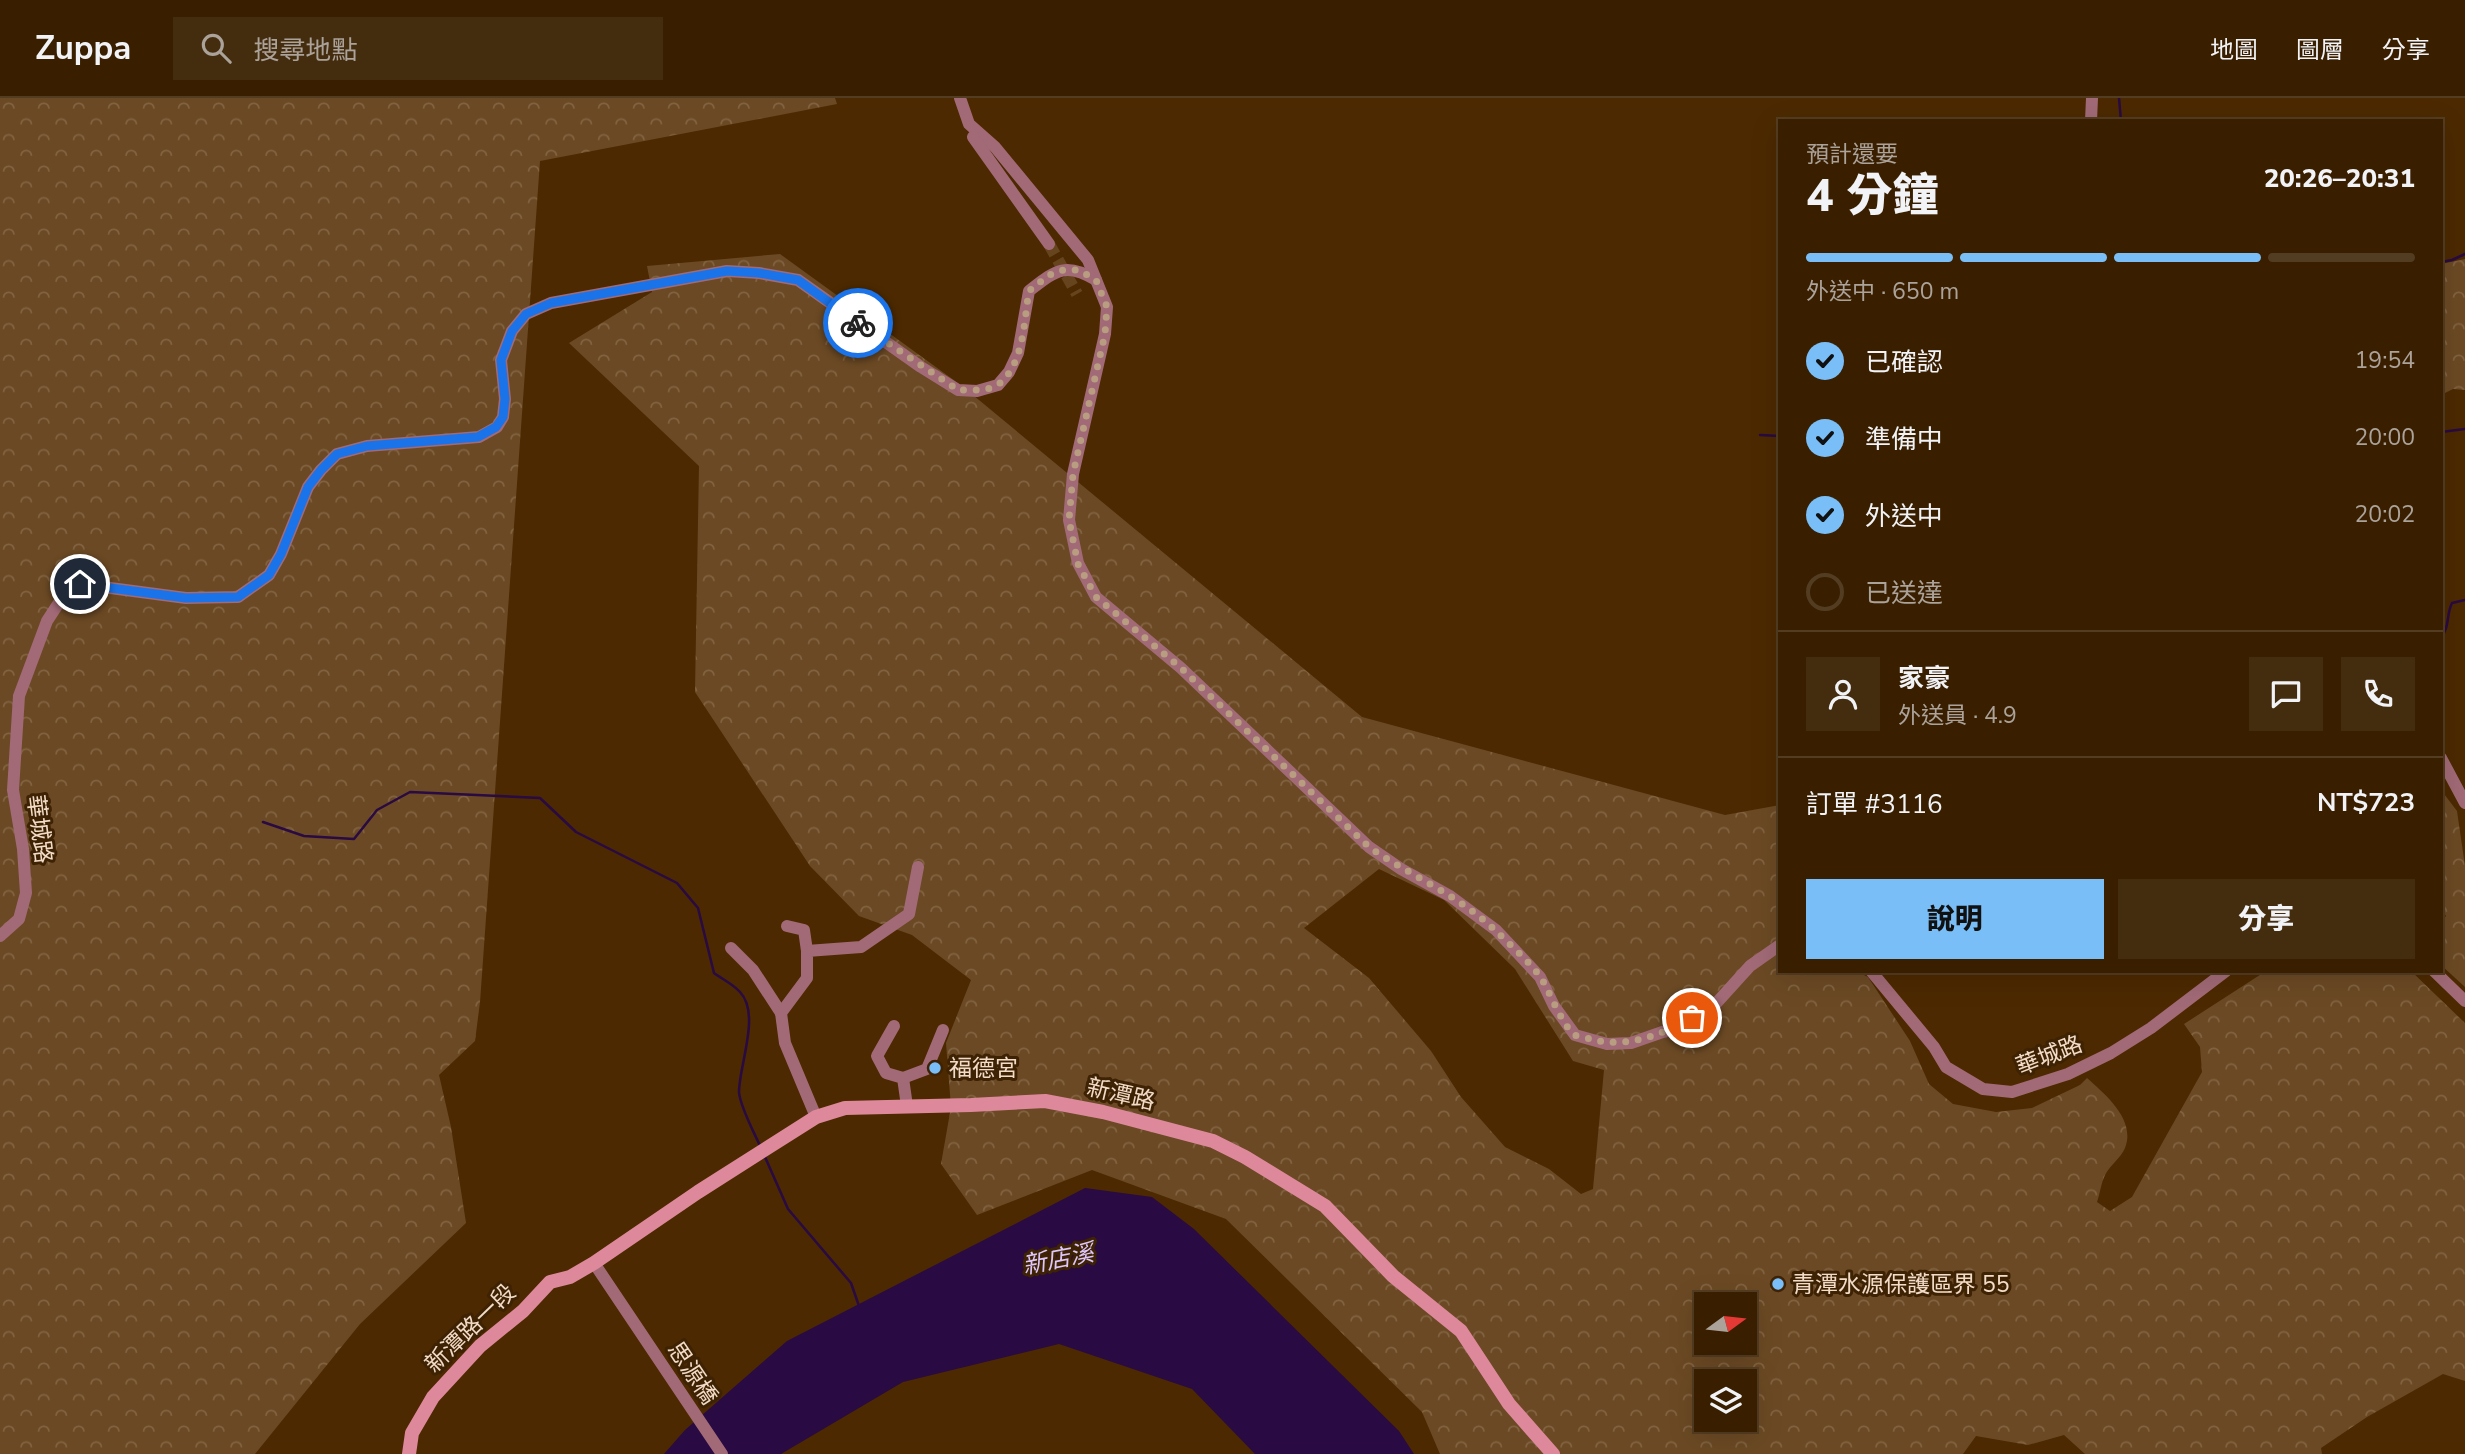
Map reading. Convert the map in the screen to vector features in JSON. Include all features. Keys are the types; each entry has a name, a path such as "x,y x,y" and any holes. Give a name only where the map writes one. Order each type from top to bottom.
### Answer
{"street":[{"path":"960,98 971,131 1049,244"},
{"path":"2091,119 2092,98"},
{"path":"971,131 995,147 1088,260 1107,307 1105,334 1073,474 1069,520 1078,564 1096,597 1181,668 1369,847 1401,869 1450,896 1496,930 1540,976 1554,1006 1575,1035 1607,1044 1631,1043 1674,1028 1711,1009 1750,966 1778,946"},
{"name":"華城路","path":"0,936 19,919 26,893 23,849 13,790 19,696 47,621 62,598 80,584 186,598 238,597 269,575 281,554 308,487 337,454 367,446 478,437 496,427 503,417 505,399 501,360 512,331 526,314 551,303 699,275 727,271 772,275 798,280 958,390 978,391 998,385 1009,372 1018,353 1029,291 1049,275 1063,270 1079,270 1096,280"},
{"path":"2443,762 2465,803"},
{"path":"807,951 861,947 909,914 918,867"},
{"path":"781,1013 807,978 804,930 787,926"},
{"path":"731,948 754,970 781,1013 785,1043 817,1116"},
{"name":"華城路","path":"1873,973 1934,1047 1945,1067 1983,1089 2012,1092 2068,1074 2110,1053 2151,1028 2223,973"},
{"path":"2436,973 2465,1001"},
{"path":"894,1026 877,1056 886,1073 903,1078 927,1069 943,1030"},
{"path":"903,1078 907,1106"},
{"name":"新潭路","path":"594,1264 817,1116 845,1108 1045,1101 1103,1112 1213,1141 1245,1157 1325,1206 1393,1276 1461,1331 1509,1404 1553,1454"},
{"name":"思源橋","path":"594,1264 722,1454"},
{"name":"新潭路一段","path":"409,1454 412,1433 433,1396 480,1346 523,1311 550,1282 570,1277 594,1264"}],"green space":[{"path":"0,98 835,98 837,104 540,161 480,1002 475,1041 439,1075 451,1127 466,1223 360,1324 255,1454 0,1454"},
{"path":"780,254 962,386 1362,717 1725,815 1778,805 1778,973 1860,973 1868,977 1910,1041 1929,1084 1953,1104 1996,1112 2032,1108 2080,1085 2087,1078 2117,1109 2126,1128 2125,1148 2105,1175 2097,1202 2110,1211 2132,1197 2202,1072 2200,1047 2184,1024 2263,973 2413,973 2465,1023 2465,1381 2443,1374 2367,1417 2321,1448 2322,1454 2085,1454 2064,1435 2028,1445 1976,1436 1963,1454 1440,1454 1422,1412 1226,1219 1092,1170 977,1215 941,1164 951,1107 946,1043 971,980 912,935 859,916 810,866 695,692 699,466 569,343 652,292 647,266","holes":["1379,869 1444,900 1515,969 1573,1061 1604,1070 1593,1189 1581,1194 1549,1169 1505,1147 1461,1097 1431,1051 1369,978 1304,928"]},
{"path":"2465,259 2465,390 2453,389 2443,394 2443,264"},
{"path":"2443,793 2457,811 2465,866 2465,987 2443,967 2443,920 2446,916 2443,911"}],"water":[{"name":"新店溪","path":"1085,1188 1152,1197 1194,1229 1399,1431 1414,1454 1255,1454 1192,1389 1059,1344 903,1382 781,1454 664,1454 685,1430 787,1341"}],"waterway":[{"path":"2119,98 2121,119"},
{"path":"2443,262 2465,254"},
{"path":"2443,432 2465,429"},
{"path":"1760,435 1778,436"},
{"path":"2443,634 2452,603 2465,600"},
{"path":"263,822 304,836 354,839 377,810 410,792 540,798 576,832 677,883 698,908 714,973 737,989 746,1002 749,1026 739,1092 761,1148"},
{"path":"765,1157 788,1209 851,1283 859,1306"}],"tunnel":[{"path":"1049,244 1077,294"}],"way so far":[{"path":"858,323 958,390 978,391 998,385 1009,372 1018,353 1029,291 1049,275 1063,270 1079,270 1096,280 1107,307 1105,334 1079,441 1069,520 1078,564 1096,597 1181,668 1369,847 1401,869 1450,896 1496,930 1540,976 1554,1006 1575,1035 1607,1044 1631,1043 1674,1028 1692,1018"}],"place":[{"name":"福德宮","path":"935,1068"},
{"name":"青潭水源保護區界 55","path":"1778,1284"}],"route":[{"path":"80,584 186,598 238,597 269,575 281,554 308,487 337,454 367,446 478,437 496,427 503,417 505,399 501,360 512,331 526,314 551,303 699,275 727,271 759,273 798,280 858,323"}]}
